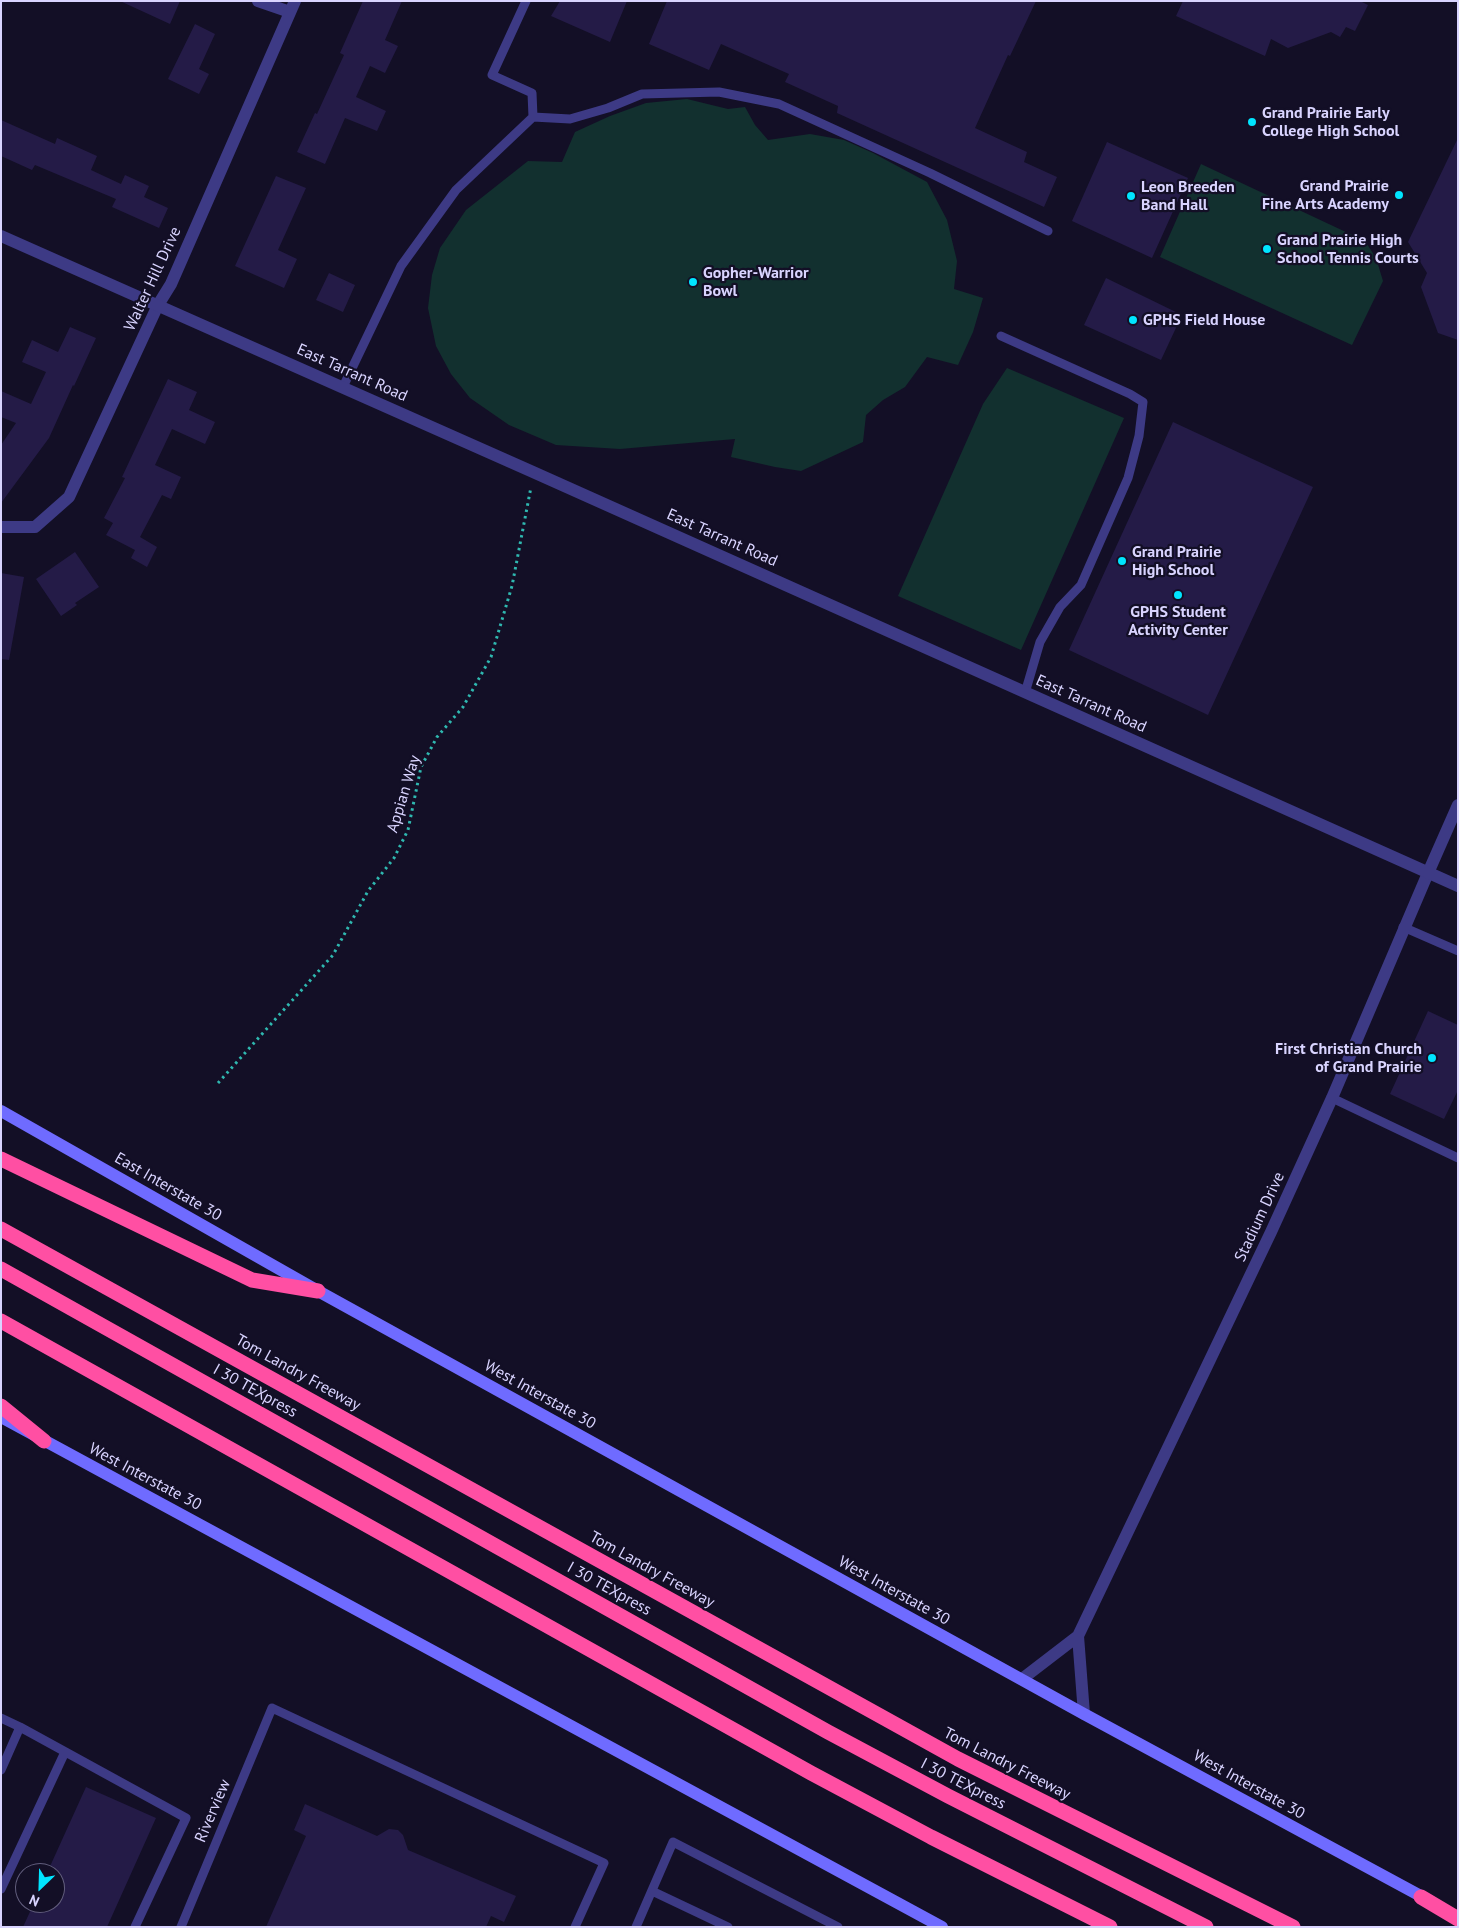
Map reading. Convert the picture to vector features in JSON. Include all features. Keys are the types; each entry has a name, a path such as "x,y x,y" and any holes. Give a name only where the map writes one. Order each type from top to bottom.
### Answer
{"highway":[{"path":"1,1159 252,1280 318,1291"},
{"name":"Tom Landry Freeway","path":"1,1228 932,1745 1293,1927"},
{"name":"I 30 TEXpress","path":"1,1269 828,1732 965,1805 1206,1927"},
{"path":"1,1322 812,1773 931,1837 1110,1927"},
{"path":"1,1406 44,1441"},
{"path":"1421,1898 1458,1919"}],"main road":[{"name":"East Interstate 30","path":"1,1110 318,1291"},
{"name":"West Interstate 30","path":"318,1291 1421,1898 1458,1913"},
{"path":"1,1417 44,1441"},
{"name":"West Interstate 30","path":"44,1441 942,1927"}],"street":[{"path":"258,1 293,7"},
{"name":"Walter Hill Drive","path":"1,527 35,527 69,497 158,306 171,284 293,7"},
{"name":"East Tarrant Road","path":"1,236 1458,886"},
{"name":"Stadium Drive","path":"1022,1679 1078,1636 1271,1232 1332,1098 1403,927 1458,805"},
{"name":"Stadium Drive","path":"1078,1636 1084,1714"}],"lane":[{"path":"526,1 492,76 532,93 533,117"},
{"path":"343,387 401,266 456,190 533,117 570,119 608,108 642,94 719,92 780,104 930,173 1048,231"},
{"path":"1001,336 1130,394 1143,402 1139,436 1128,478 1081,585 1060,607 1040,642 1025,692"},
{"path":"1403,927 1458,951"},
{"path":"1332,1098 1458,1158"},
{"name":"Riverview","path":"181,1927 272,1708 604,1863 575,1927"},
{"path":"1,1718 186,1818 135,1927"},
{"path":"1,1770 20,1728"},
{"path":"1,1889 64,1752"},
{"path":"636,1927 674,1842 838,1927"},
{"path":"652,1891 728,1927"}],"path":[{"name":"Appian Way","path":"218,1083 333,955 368,891 394,858 408,830 421,767 437,737 463,707 491,657 512,586 533,472"}],"green space":[{"name":"Gopher-Warrior Bowl","path":"687,99 728,109 745,107 755,125 768,140 810,134 844,140 927,182 947,220 957,261 954,289 983,298 973,332 958,365 927,357 905,387 883,400 866,415 863,442 801,471 731,457 735,439 620,449 556,445 509,425 470,398 451,374 436,346 428,308 432,275 440,248 466,210 528,161 562,162 575,132 610,116 646,103"},
{"name":"Grand Prairie High School Tennis Courts","path":"1201,164 1365,241 1376,258 1383,281 1352,345 1160,257"},
{"path":"1007,368 1124,418 1021,650 898,596 983,404"}],"building":[{"path":"120,1 180,1 170,24"},
{"path":"363,1 402,1 385,40 398,46 385,73 370,66 356,97 386,111 377,131 345,118 325,164 297,152 344,55 340,53"},
{"path":"560,1 627,1 610,42 551,16"},
{"path":"667,1 1036,1 1010,56 1008,55 975,128 1027,152 1024,162 1057,177 1044,207 837,113 838,106 785,82 789,74 721,44 709,70 649,44"},
{"path":"1183,1 1360,1 1368,5 1355,31 1346,27 1340,37 1331,32 1288,48 1271,39 1265,56 1176,16"},
{"path":"195,24 215,34 199,69 209,74 199,94 168,79"},
{"path":"1,120 55,144 57,138 97,156 91,170 121,184 125,175 149,186 144,197 168,208 159,228 112,207 116,199 35,165 32,170 1,156"},
{"path":"1458,138 1458,340 1438,333 1421,287 1427,273 1408,242"},
{"name":"Leon Breeden Band Hall","path":"1107,142 1188,178 1152,258 1072,221"},
{"path":"276,176 306,188 278,250 297,259 284,288 235,266"},
{"path":"329,273 355,285 343,312 316,300"},
{"name":"GPHS Field House","path":"1106,278 1182,315 1161,360 1084,325"},
{"path":"70,327 96,338 49,438 1,503 1,445 16,423 1,417 1,391 31,404 46,372 22,362 32,340 58,352"},
{"path":"168,379 197,392 189,410 215,422 205,444 172,429 155,465 181,477 171,499 162,495 140,537 157,547 147,567 131,558 135,550 106,535 113,523 104,518 125,478 122,477"},
{"name":"GPHS Student Activity Center","path":"1173,422 1313,487 1208,715 1069,650"},
{"path":"75,552 99,587 75,603 77,605 61,616 36,579"},
{"path":"1,573 24,577 9,660 1,659"},
{"name":"First Christian Church of Grand Prairie","path":"1428,1011 1458,1025 1458,1090 1444,1119 1390,1094"},
{"path":"86,1787 156,1818 107,1927 23,1927 29,1913 65,1913 65,1863 52,1863"},
{"path":"305,1804 377,1836 389,1829 398,1830 403,1835 408,1850 516,1896 504,1922 491,1916 486,1927 266,1927 306,1836 294,1830"}],"place":[{"name":"Grand Prairie Early College High School","path":"1252,122"},
{"name":"Grand Prairie Fine Arts Academy","path":"1399,195"},
{"name":"Leon Breeden Band Hall","path":"1131,196"},
{"name":"Grand Prairie High School Tennis Courts","path":"1267,249"},
{"name":"Gopher-Warrior Bowl","path":"693,282"},
{"name":"GPHS Field House","path":"1133,320"},
{"name":"Grand Prairie High School","path":"1122,561"},
{"name":"GPHS Student Activity Center","path":"1178,595"},
{"name":"First Christian Church of Grand Prairie","path":"1432,1058"}]}
